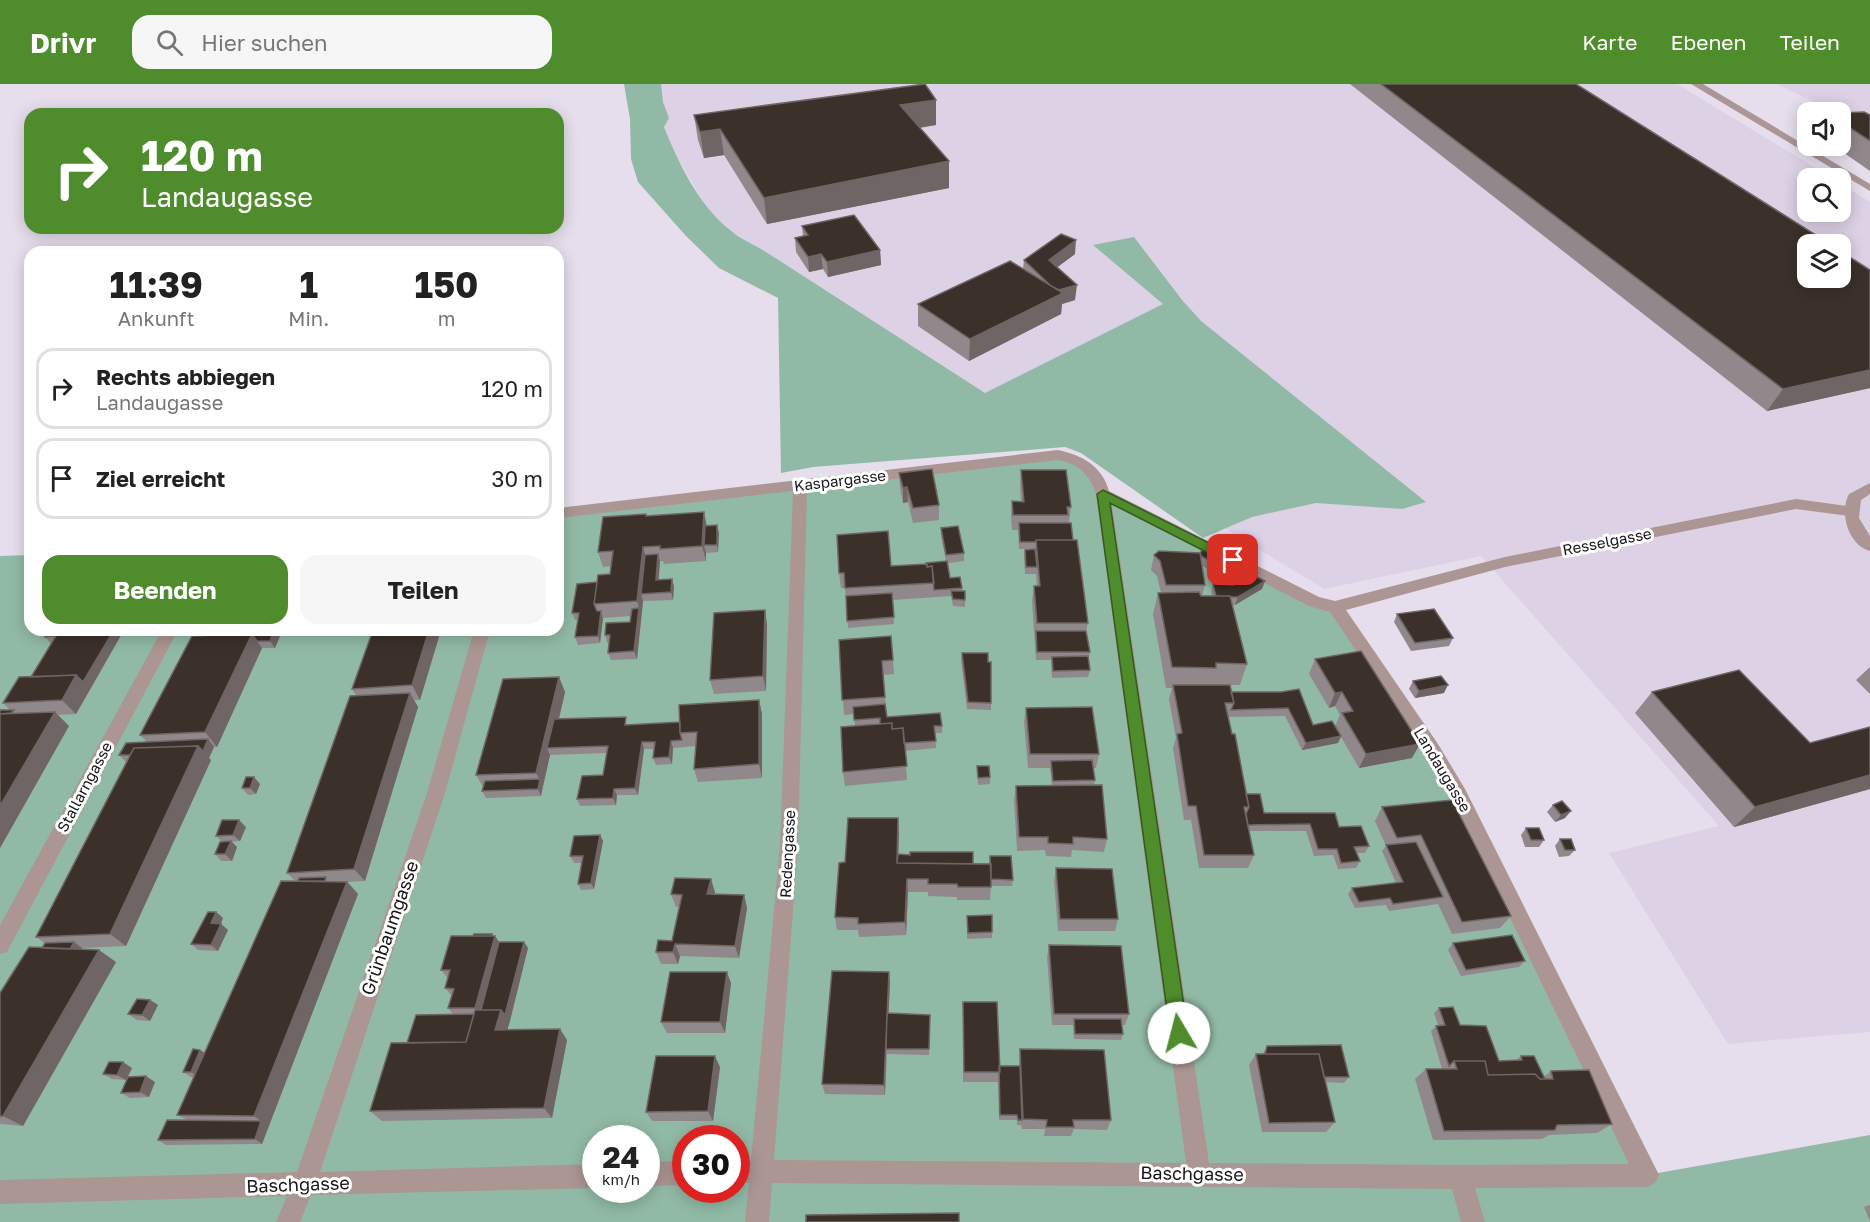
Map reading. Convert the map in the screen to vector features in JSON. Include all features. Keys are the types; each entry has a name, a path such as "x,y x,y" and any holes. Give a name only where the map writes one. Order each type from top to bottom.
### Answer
{"street":[{"path":"1696,84 1870,188"},
{"name":"Kaspargasse","path":"564,512 1058,455 1069,457 1093,471 1100,480 1103,494"},
{"name":"Redengasse","path":"757,1222 789,844 800,486"},
{"path":"1870,488 1854,497 1849,511 1854,526 1870,546"},
{"path":"1103,494 1315,602 1335,607"},
{"path":"1103,494 1199,1174"},
{"name":"Resselgasse","path":"1335,607 1505,561 1796,504 1849,511"},
{"name":"Landaugasse","path":"1335,607 1432,749 1459,795 1647,1176"},
{"name":"Stallarngasse","path":"0,945 167,636"},
{"name":"Grünbaumgasse","path":"288,1222 304,1185 435,793 480,636"},
{"name":"Baschgasse","path":"750,1170 1460,1177 1647,1176"},
{"name":"Baschgasse","path":"0,1192 582,1176"},
{"path":"1460,1177 1473,1222"}],"shaded area":[{"path":"661,84 1677,84 1816,168 1797,168 1797,222 1851,222 1851,190 1870,202 1870,1032 1728,1044 1609,853 1719,826 1481,556 1324,589 997,389 977,397 766,252 730,231 706,206 674,152 664,127 669,118 663,102"},
{"path":"1776,84 1870,84 1870,130 1851,120 1851,102 1815,102"}],"green space":[{"path":"624,84 661,84 663,102 669,118 664,127 676,155 699,196 730,230 985,393 1163,304 1093,245 1134,237 1201,321 1426,502 1402,509 1316,503 1252,517 1203,538 1081,453 1065,447 813,467 781,473 778,298 719,268 686,236 638,182 631,159 630,119"},
{"path":"1058,455 1080,462 1103,494 1335,607 1432,749 1647,1175 1870,1135 1870,1222 0,1222 0,556 24,555 24,636 564,636 564,512"}],"building":[{"path":"925,84 936,100 900,105 949,161 764,198 720,129 700,132 694,115"},
{"path":"1381,84 1576,84 1814,234 1797,234 1797,288 1851,288 1851,258 1870,270 1870,370 1783,389"},
{"path":"1864,112 1870,115 1870,141 1851,128 1851,113"},
{"path":"854,215 880,250 827,262 821,254 808,257 795,238 808,235 802,226"},
{"path":"1061,234 1076,240 1049,260 1077,285 1059,290 1051,286 1024,260"},
{"path":"1010,261 1063,293 970,339 918,304"},
{"path":"932,469 939,505 913,508 907,487 903,488 899,473"},
{"path":"1021,470 1066,470 1071,507 1067,507 1068,515 1013,515 1012,501 1024,502"},
{"path":"704,512 702,546 660,549 660,546 643,547 637,601 594,604 598,575 610,574 613,551 598,552 603,517"},
{"path":"1019,523 1071,523 1073,540 1020,542"},
{"path":"717,525 717,545 704,545 705,526"},
{"path":"958,526 964,553 946,555 941,528"},
{"path":"888,531 891,566 927,564 927,567 932,566 934,583 845,588 844,573 839,573 837,535"},
{"path":"1036,540 1077,540 1088,623 1037,623 1034,586 1040,586"},
{"path":"1035,549 1037,567 1026,567 1025,550"},
{"path":"1203,549 1265,581 1238,597 1216,596 1213,584 1234,585 1241,577 1201,556"},
{"path":"1159,551 1200,553 1205,585 1166,585 1160,561 1154,555"},
{"path":"658,554 656,580 672,579 671,592 641,594 645,555"},
{"path":"947,561 950,578 960,577 962,588 934,590 932,566 927,567 926,563"},
{"path":"597,582 594,604 597,611 601,611 598,636 575,637 579,613 572,613 577,584"},
{"path":"951,591 965,591 965,600 953,599"},
{"path":"1199,592 1201,596 1230,596 1247,664 1216,663 1216,668 1172,667 1158,593"},
{"path":"892,593 894,617 847,621 846,596"},
{"path":"639,608 634,651 608,653 610,635 605,635 606,623 630,622 632,609"},
{"path":"1434,609 1453,638 1415,643 1397,614"},
{"path":"765,610 763,676 710,680 714,613"},
{"path":"1036,631 1086,631 1090,652 1037,652"},
{"path":"56,636 110,636 83,682 76,675 31,677"},
{"path":"192,636 251,636 205,732 140,735"},
{"path":"253,636 272,636 270,641 257,641"},
{"path":"371,636 427,636 412,685 352,689"},
{"path":"891,636 893,660 882,661 885,697 842,700 839,640"},
{"path":"1361,651 1420,744 1366,754 1342,713 1353,711 1342,692 1335,693 1315,659"},
{"path":"962,653 988,653 988,662 991,662 991,703 968,702"},
{"path":"1088,656 1090,670 1053,671 1052,657"},
{"path":"1739,670 1810,743 1870,727 1870,775 1755,807 1652,692"},
{"path":"76,675 62,700 3,703 19,677"},
{"path":"1441,676 1448,685 1419,691 1413,681"},
{"path":"559,677 536,773 476,775 503,679"},
{"path":"1173,685 1230,685 1234,703 1225,703 1232,734 1235,734 1249,807 1244,807 1254,855 1204,855 1196,806 1188,806 1177,734 1182,733"},
{"path":"1299,689 1313,725 1332,721 1341,736 1306,743 1288,708 1231,710 1234,703 1231,692 1281,692"},
{"path":"410,693 354,869 287,873 350,696"},
{"path":"759,700 759,764 694,769 697,732 680,733 679,705"},
{"path":"885,704 887,717 940,713 942,726 934,726 936,741 904,743 903,728 892,729 892,723 880,724 880,718 854,720 853,707"},
{"path":"1092,707 1099,754 1030,754 1026,708"},
{"path":"0,710 14,710 11,713 0,714"},
{"path":"55,712 0,806 0,714"},
{"path":"626,717 625,725 680,722 682,740 671,741 669,757 653,758 655,742 642,742 635,788 614,789 613,798 577,799 582,776 603,775 608,746 547,748 554,719"},
{"path":"892,723 892,729 903,728 907,766 843,772 841,727"},
{"path":"208,739 203,751 198,746 134,748 130,755 119,755 126,743"},
{"path":"198,746 110,934 36,937 134,748"},
{"path":"1092,760 1095,780 1053,781 1051,761"},
{"path":"977,766 989,766 990,777 978,778"},
{"path":"246,777 254,777 250,788 242,788"},
{"path":"540,779 538,789 482,791 485,781"},
{"path":"1102,785 1107,839 1073,837 1073,844 1048,843 1048,837 1019,837 1016,786"},
{"path":"1246,794 1260,794 1264,813 1335,813 1339,827 1361,826 1369,846 1354,847 1360,861 1341,863 1337,849 1318,849 1310,824 1248,825 1246,814 1249,807"},
{"path":"1452,800 1511,916 1462,922 1421,835 1397,838 1382,807"},
{"path":"1562,801 1571,811 1561,815 1553,805"},
{"path":"848,818 898,818 897,863 991,864 991,887 958,887 957,884 928,884 928,879 907,879 905,922 858,924 858,918 835,917 839,863 845,862"},
{"path":"222,820 239,820 233,835 216,836"},
{"path":"1526,828 1539,828 1544,840 1531,840"},
{"path":"600,835 591,883 578,884 583,856 570,856 574,836"},
{"path":"1560,839 1571,839 1575,850 1565,850"},
{"path":"231,841 225,854 215,854 220,842"},
{"path":"1416,842 1443,897 1393,904 1390,898 1359,902 1352,888 1403,882 1386,845"},
{"path":"910,852 973,852 973,864 897,863 898,854 910,855"},
{"path":"990,856 1011,856 1013,880 991,879"},
{"path":"1056,868 1112,869 1118,919 1060,919"},
{"path":"326,877 325,881 298,881 299,878"},
{"path":"675,878 711,879 707,894 744,895 735,946 675,944 673,952 656,952 658,940 672,941 682,895 671,894"},
{"path":"281,881 347,882 254,1116 177,1115"},
{"path":"208,912 216,912 211,923 221,924 211,945 191,944"},
{"path":"992,915 992,932 968,933 967,916"},
{"path":"474,934 492,934 491,936 473,936"},
{"path":"1512,935 1525,961 1466,970 1453,943"},
{"path":"451,936 495,936 475,1008 448,1008 454,989 445,988 450,970 441,970"},
{"path":"74,942 70,949 42,948 45,943"},
{"path":"499,942 524,942 505,1015 501,1010 481,1010"},
{"path":"1049,945 1121,946 1129,1014 1054,1014"},
{"path":"29,947 99,950 3,1116 0,1116 0,993"},
{"path":"832,971 889,972 884,1085 822,1084"},
{"path":"670,972 727,972 720,1022 661,1022"},
{"path":"137,999 150,1000 142,1015 128,1014"},
{"path":"963,1002 997,1002 1000,1072 964,1072"},
{"path":"1453,1007 1460,1025 1486,1026 1499,1061 1522,1060 1521,1056 1534,1056 1545,1079 1540,1079 1535,1074 1488,1075 1485,1061 1454,1061 1449,1066 1436,1026 1445,1025 1439,1008"},
{"path":"475,1010 501,1010 495,1030 560,1029 544,1108 370,1111 391,1043 466,1042"},
{"path":"887,1013 930,1015 929,1049 886,1049"},
{"path":"474,1014 466,1042 407,1043 416,1015"},
{"path":"1074,1019 1121,1019 1123,1034 1075,1034"},
{"path":"1341,1045 1349,1077 1324,1077 1319,1054 1265,1054 1267,1046"},
{"path":"193,1049 200,1050 191,1072 183,1072"},
{"path":"1020,1049 1104,1050 1111,1120 1073,1120 1074,1127 1046,1127 1047,1120 1023,1119"},
{"path":"1256,1054 1319,1054 1335,1122 1269,1123"},
{"path":"656,1056 715,1056 708,1111 646,1112"},
{"path":"1454,1061 1485,1061 1488,1075 1535,1074 1540,1079 1553,1079 1551,1071 1589,1070 1612,1124 1557,1125 1555,1130 1444,1131 1426,1069 1457,1069"},
{"path":"109,1062 123,1062 117,1075 103,1074"},
{"path":"999,1066 1020,1066 1022,1120 1018,1120 1017,1115 1000,1115"},
{"path":"146,1076 140,1092 121,1093 128,1077"},
{"path":"167,1120 261,1121 255,1139 158,1140"},
{"path":"959,1213 959,1222 806,1222 806,1215"}],"route":[{"path":"1179,1033 1103,494 1233,560"}]}
